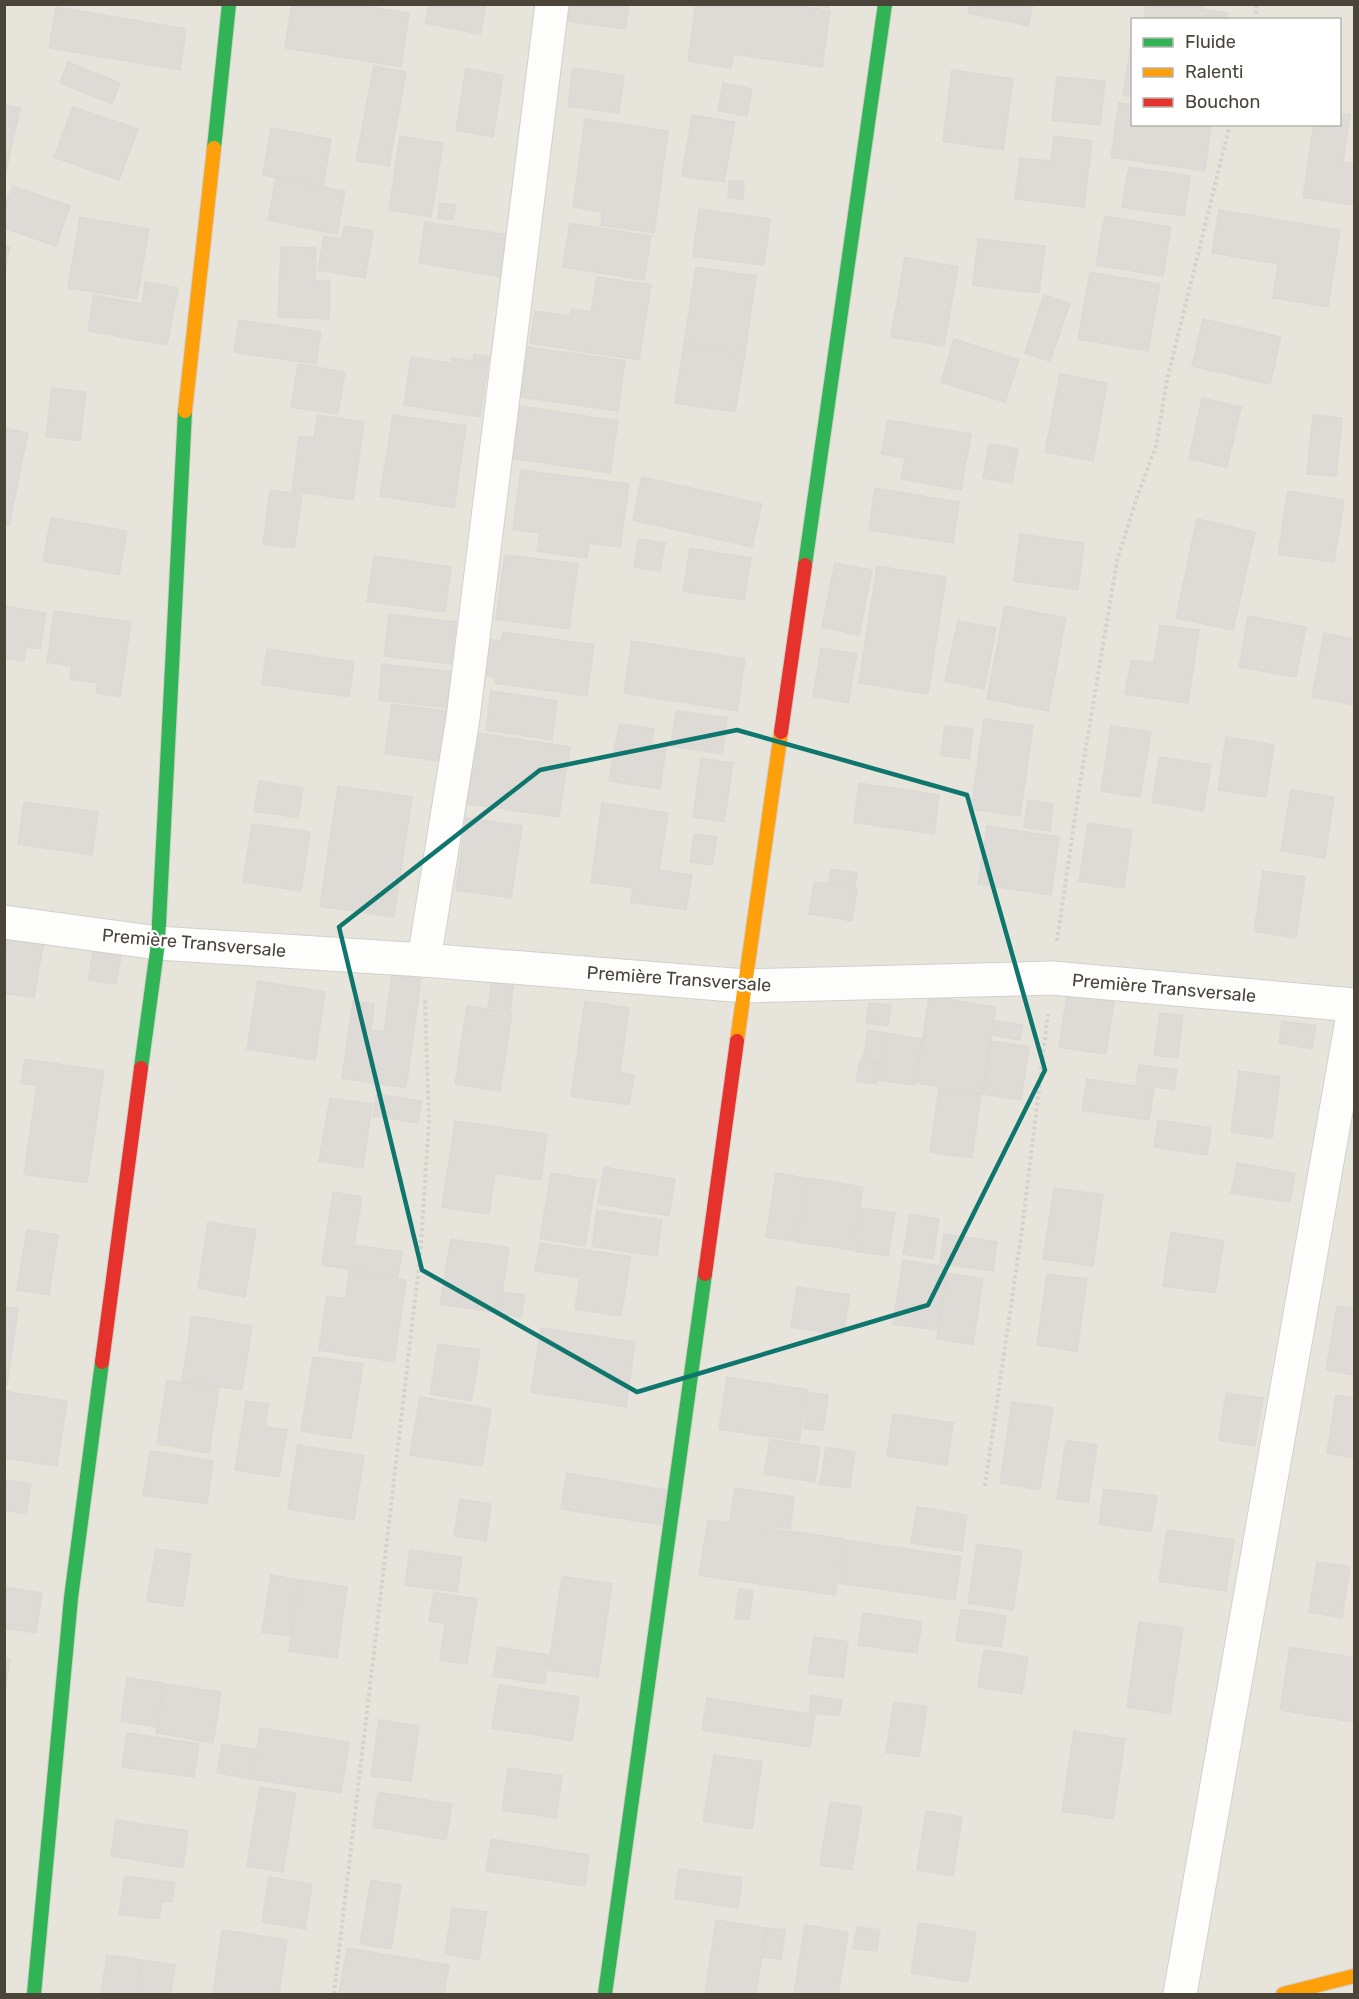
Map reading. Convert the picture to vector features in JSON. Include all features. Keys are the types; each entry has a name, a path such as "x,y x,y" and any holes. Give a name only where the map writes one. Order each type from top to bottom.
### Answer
{"street":[{"path":"34,1995 71,1598 158,942 185,414 229,4"},
{"path":"424,960 463,718 552,4"},
{"path":"605,1995 885,4"},
{"name":"Première Transversale","path":"4,922 158,942 424,960 745,987 1052,978 1354,1007"},
{"path":"1180,1995 1354,1007"},
{"path":"1283,1995 1354,1976"}],"path":[{"path":"985,1486 1022,1229 1052,978 1080,783 1117,561 1156,446 1167,380 1230,126"},
{"path":"334,1995 420,1257 429,1122 424,960"}],"highlighted area":[{"path":"737,730 967,795 1045,1070 928,1305 637,1392 422,1270 339,927 540,770"}],"shaded area":[{"path":"5,5 1354,5 1354,1994 5,1994"}],"building":[{"path":"292,4 353,4 409,13 401,67 285,48"},
{"path":"429,4 486,4 480,34 425,23"},
{"path":"571,4 629,4 625,29 568,21"},
{"path":"696,4 788,4 830,11 822,67 734,54 731,68 688,61"},
{"path":"804,4 830,4 829,8"},
{"path":"970,4 1033,4 1028,26 968,13"},
{"path":"1146,4 1202,4 1201,9 1228,13 1227,18 1144,18"},
{"path":"56,7 186,29 180,70 49,48"},
{"path":"1131,44 1131,97 1123,95"},
{"path":"68,62 120,83 112,104 60,83"},
{"path":"374,66 406,72 389,166 356,161"},
{"path":"573,68 624,76 619,113 568,106"},
{"path":"466,69 503,75 493,137 456,130"},
{"path":"952,70 1013,79 1003,150 943,141"},
{"path":"1057,77 1105,81 1100,125 1052,120"},
{"path":"723,83 752,89 747,116 718,111"},
{"path":"1119,103 1131,105 1131,126 1211,126 1205,171 1111,157"},
{"path":"4,105 20,108 4,179"},
{"path":"73,107 138,129 119,180 54,157"},
{"path":"1341,114 1350,115 1343,162 1354,164 1354,205 1303,197 1314,126 1341,126"},
{"path":"692,115 735,122 724,182 682,176"},
{"path":"585,119 668,131 654,233 601,225 602,212 573,207"},
{"path":"271,128 331,139 323,186 263,175"},
{"path":"400,136 443,143 431,217 389,210"},
{"path":"1054,136 1092,141 1084,207 1015,199 1020,158 1051,161"},
{"path":"1129,167 1190,176 1184,216 1122,207"},
{"path":"276,178 345,191 337,234 268,220"},
{"path":"729,180 744,182 743,200 728,198"},
{"path":"13,186 70,206 56,246 4,228 4,209"},
{"path":"440,203 456,205 453,220 438,218"},
{"path":"699,209 770,219 764,265 693,256"},
{"path":"1219,210 1340,230 1328,307 1273,298 1278,264 1212,253"},
{"path":"1105,216 1171,227 1163,276 1096,265"},
{"path":"80,217 149,229 137,299 68,288"},
{"path":"425,222 509,235 502,277 419,263"},
{"path":"570,223 651,236 644,280 563,267"},
{"path":"344,226 373,231 365,278 318,270 324,236 342,239"},
{"path":"978,239 1045,246 1039,293 973,285"},
{"path":"4,246 10,247 4,274"},
{"path":"281,247 316,248 315,281 330,281 329,319 278,317"},
{"path":"905,257 958,267 944,346 891,337"},
{"path":"696,267 756,276 745,352 684,343"},
{"path":"1090,272 1160,284 1148,351 1078,339"},
{"path":"597,277 651,285 639,360 530,343 535,311 570,316 571,309 591,312"},
{"path":"145,282 178,288 167,345 88,331 94,295 142,304"},
{"path":"1044,295 1070,303 1050,361 1025,353"},
{"path":"1203,319 1281,337 1270,384 1192,366"},
{"path":"239,320 321,332 316,364 234,352"},
{"path":"954,339 1019,360 1005,402 941,382"},
{"path":"684,344 745,354 735,412 675,403"},
{"path":"528,347 625,361 618,411 521,397"},
{"path":"474,354 489,357 480,417 404,405 411,357 451,363 452,358 473,361"},
{"path":"298,364 345,372 338,414 291,407"},
{"path":"1060,374 1107,383 1093,461 1045,452"},
{"path":"52,388 86,392 80,441 46,436"},
{"path":"1202,398 1241,407 1227,467 1189,459"},
{"path":"520,406 618,421 610,473 512,458"},
{"path":"318,415 364,422 353,500 292,491 299,436 314,438"},
{"path":"393,415 466,426 454,508 380,496"},
{"path":"1313,415 1342,418 1336,476 1307,474"},
{"path":"888,420 971,434 961,490 901,479 905,458 881,454"},
{"path":"4,428 28,433 9,525 4,525"},
{"path":"989,444 1018,449 1012,483 983,478"},
{"path":"521,470 629,484 620,547 589,543 587,558 537,551 540,533 513,529"},
{"path":"642,477 762,504 752,547 633,520"},
{"path":"875,488 959,502 953,543 869,530"},
{"path":"270,490 302,495 294,548 263,544"},
{"path":"1288,491 1344,500 1334,562 1278,554"},
{"path":"51,518 127,531 119,575 43,561"},
{"path":"1197,519 1255,532 1233,630 1176,618"},
{"path":"1020,534 1084,543 1078,590 1014,581"},
{"path":"639,539 665,543 660,571 634,567"},
{"path":"690,548 751,558 744,600 683,591"},
{"path":"505,555 578,564 569,629 496,619"},
{"path":"374,556 451,567 445,612 367,601"},
{"path":"835,563 872,570 859,635 822,627"},
{"path":"877,566 946,577 928,694 859,683"},
{"path":"4,606 46,613 40,649 26,647 24,661 4,658"},
{"path":"1005,606 1066,618 1048,711 987,699"},
{"path":"54,611 131,622 120,697 96,693 98,683 70,679 72,666 47,662"},
{"path":"389,614 456,622 451,664 384,656"},
{"path":"1248,616 1306,627 1296,677 1239,667"},
{"path":"958,621 996,628 984,689 945,681"},
{"path":"1160,625 1199,630 1188,703 1125,694 1131,660 1154,663"},
{"path":"503,632 594,645 587,696 495,683 496,677 483,674 488,639 501,641"},
{"path":"1324,633 1354,639 1354,705 1312,697"},
{"path":"632,641 745,659 737,711 624,693"},
{"path":"821,648 857,654 848,703 813,696"},
{"path":"267,649 354,662 349,697 262,684"},
{"path":"382,664 453,672 449,708 379,700"},
{"path":"491,691 557,701 552,740 486,730"},
{"path":"392,704 451,712 443,762 385,753"},
{"path":"676,711 727,718 722,754 671,746"},
{"path":"984,719 1033,726 1020,816 971,809"},
{"path":"619,724 654,729 651,745 666,747 660,789 609,781"},
{"path":"945,726 973,729 969,759 941,755"},
{"path":"1111,726 1151,732 1140,797 1101,791"},
{"path":"473,732 570,747 559,817 463,803"},
{"path":"1226,737 1274,745 1266,797 1218,790"},
{"path":"1160,757 1211,765 1203,811 1152,802"},
{"path":"701,758 733,763 724,822 693,817"},
{"path":"259,781 303,788 298,818 254,811"},
{"path":"859,783 939,795 934,834 854,822"},
{"path":"338,786 412,797 394,917 320,906"},
{"path":"1291,790 1334,797 1325,858 1281,851"},
{"path":"1028,800 1053,804 1050,831 1024,827"},
{"path":"24,802 98,812 92,855 18,844"},
{"path":"602,803 668,813 659,870 692,875 686,910 631,902 633,888 591,882"},
{"path":"466,818 522,826 511,898 456,890"},
{"path":"1088,823 1132,830 1124,888 1079,881"},
{"path":"252,824 310,832 301,891 243,882"},
{"path":"987,826 1059,837 1051,895 978,884"},
{"path":"694,834 717,837 712,865 690,862"},
{"path":"831,869 857,873 855,888 829,883"},
{"path":"1263,871 1305,877 1296,938 1254,931"},
{"path":"814,882 857,889 852,921 809,914"},
{"path":"6,939 43,945 34,998 4,993"},
{"path":"93,952 121,956 116,984 88,980"},
{"path":"392,975 421,979 406,1088 342,1078 353,1001 374,1004 371,1030 384,1032"},
{"path":"492,979 514,982 510,1011 488,1007"},
{"path":"258,981 325,992 315,1060 247,1049"},
{"path":"1068,988 1115,995 1106,1054 1059,1047"},
{"path":"929,996 996,1007 982,1094 916,1083"},
{"path":"585,1001 629,1008 620,1072 634,1075 629,1105 571,1096"},
{"path":"869,1003 891,1005 888,1026 866,1023"},
{"path":"467,1006 512,1013 500,1091 455,1084"},
{"path":"1160,1013 1183,1016 1178,1058 1154,1055"},
{"path":"994,1021 1023,1025 1020,1040 992,1035"},
{"path":"1282,1021 1316,1026 1312,1049 1279,1043"},
{"path":"868,1030 886,1033 881,1063 863,1060"},
{"path":"886,1033 922,1039 914,1085 879,1080"},
{"path":"991,1041 1029,1047 1021,1100 983,1094"},
{"path":"25,1059 104,1071 87,1183 24,1174 37,1085 21,1083"},
{"path":"860,1061 881,1064 877,1084 856,1081"},
{"path":"1139,1065 1177,1070 1174,1090 1136,1084"},
{"path":"1239,1071 1280,1077 1272,1138 1231,1132"},
{"path":"1087,1079 1154,1089 1149,1120 1082,1110"},
{"path":"939,1088 981,1094 972,1158 930,1152"},
{"path":"377,1094 422,1101 418,1123 373,1116"},
{"path":"330,1098 372,1104 363,1168 319,1161"},
{"path":"1158,1120 1211,1128 1207,1155 1154,1147"},
{"path":"455,1121 547,1134 541,1180 495,1173 489,1214 442,1207"},
{"path":"1237,1163 1295,1173 1290,1202 1231,1193"},
{"path":"604,1167 675,1179 669,1216 598,1204"},
{"path":"551,1173 596,1180 585,1246 540,1239"},
{"path":"776,1173 806,1178 796,1241 766,1237"},
{"path":"808,1178 863,1187 853,1250 797,1242"},
{"path":"1054,1188 1103,1195 1093,1266 1043,1259"},
{"path":"333,1192 362,1197 354,1245 402,1252 398,1277 322,1265"},
{"path":"861,1208 895,1213 888,1256 855,1251"},
{"path":"597,1210 662,1220 657,1256 592,1246"},
{"path":"910,1214 939,1219 933,1259 903,1254"},
{"path":"208,1222 256,1230 245,1297 198,1288"},
{"path":"27,1230 58,1235 49,1295 17,1290"},
{"path":"1171,1232 1224,1241 1215,1293 1163,1286"},
{"path":"944,1234 997,1242 993,1271 940,1263"},
{"path":"451,1239 509,1248 499,1313 440,1304"},
{"path":"540,1243 631,1257 621,1316 575,1309 580,1278 535,1271"},
{"path":"903,1260 947,1267 937,1330 893,1324"},
{"path":"349,1271 406,1280 394,1362 319,1350 327,1296 346,1299"},
{"path":"947,1273 983,1279 973,1345 937,1339"},
{"path":"1047,1274 1087,1279 1077,1352 1037,1345"},
{"path":"797,1287 850,1295 843,1335 791,1327"},
{"path":"502,1292 525,1295 521,1317 499,1313"},
{"path":"1337,1306 1354,1308 1354,1375 1326,1370"},
{"path":"4,1307 18,1309 7,1385 4,1385"},
{"path":"192,1316 252,1326 242,1390 182,1381"},
{"path":"541,1328 635,1342 626,1407 531,1392"},
{"path":"438,1344 480,1350 471,1401 430,1394"},
{"path":"313,1357 363,1364 351,1439 301,1431"},
{"path":"727,1377 808,1390 799,1441 719,1429"},
{"path":"167,1380 219,1388 209,1453 157,1444"},
{"path":"4,1391 67,1401 57,1466 4,1458"},
{"path":"809,1393 828,1395 823,1431 804,1428"},
{"path":"1226,1393 1263,1398 1255,1446 1219,1440"},
{"path":"1336,1395 1354,1398 1354,1458 1327,1453"},
{"path":"420,1397 491,1409 482,1466 410,1455"},
{"path":"246,1401 268,1404 265,1427 287,1430 279,1477 235,1470"},
{"path":"1012,1402 1053,1408 1040,1490 1000,1483"},
{"path":"893,1414 953,1423 947,1465 887,1456"},
{"path":"770,1439 820,1447 815,1482 764,1474"},
{"path":"1066,1440 1097,1445 1088,1503 1057,1499"},
{"path":"298,1445 364,1456 354,1520 288,1509"},
{"path":"826,1447 855,1452 850,1488 820,1484"},
{"path":"150,1451 213,1461 207,1504 143,1495"},
{"path":"567,1473 666,1490 661,1525 561,1509"},
{"path":"4,1480 31,1484 26,1514 4,1510"},
{"path":"735,1488 794,1497 790,1529 730,1521"},
{"path":"1104,1489 1157,1496 1151,1532 1099,1524"},
{"path":"460,1499 491,1504 486,1541 454,1536"},
{"path":"917,1507 967,1515 962,1551 911,1543"},
{"path":"708,1520 844,1539 835,1595 699,1575"},
{"path":"1167,1530 1234,1540 1226,1591 1159,1581"},
{"path":"845,1540 961,1557 955,1600 839,1583"},
{"path":"977,1544 1022,1551 1013,1610 968,1603"},
{"path":"156,1549 191,1554 183,1607 147,1601"},
{"path":"410,1550 462,1557 457,1592 405,1585"},
{"path":"1317,1562 1350,1567 1342,1618 1309,1612"},
{"path":"271,1575 298,1580 290,1636 262,1632"},
{"path":"562,1576 612,1584 598,1677 548,1670"},
{"path":"300,1580 347,1587 337,1658 289,1651"},
{"path":"4,1587 42,1593 36,1633 4,1628"},
{"path":"739,1589 753,1591 749,1620 735,1618"},
{"path":"434,1592 477,1599 467,1664 440,1660 445,1623 429,1621"},
{"path":"961,1609 1006,1616 1001,1647 956,1640"},
{"path":"863,1613 922,1622 917,1653 858,1645"},
{"path":"1139,1622 1183,1628 1170,1714 1127,1707"},
{"path":"814,1637 848,1642 843,1678 808,1673"},
{"path":"498,1647 549,1655 544,1684 493,1676"},
{"path":"1290,1647 1354,1658 1354,1722 1280,1710"},
{"path":"984,1650 1028,1657 1022,1694 978,1687"},
{"path":"4,1658 10,1659 4,1698"},
{"path":"127,1678 163,1683 157,1727 121,1721"},
{"path":"164,1684 221,1692 213,1743 156,1733"},
{"path":"499,1685 579,1697 572,1741 492,1728"},
{"path":"811,1695 842,1700 839,1716 809,1712"},
{"path":"707,1698 815,1715 810,1747 702,1730"},
{"path":"894,1702 927,1707 919,1757 886,1752"},
{"path":"379,1720 419,1726 411,1781 371,1776"},
{"path":"260,1728 349,1742 341,1793 253,1779"},
{"path":"1074,1731 1125,1739 1113,1819 1062,1811"},
{"path":"127,1733 199,1744 194,1777 122,1767"},
{"path":"222,1744 256,1750 252,1779 217,1773"},
{"path":"714,1755 762,1762 752,1829 703,1821"},
{"path":"508,1768 562,1776 556,1818 502,1810"},
{"path":"260,1787 296,1793 283,1872 247,1866"},
{"path":"378,1792 452,1804 446,1840 373,1827"},
{"path":"830,1802 862,1807 852,1870 820,1865"},
{"path":"926,1811 962,1817 953,1876 917,1870"},
{"path":"116,1820 188,1831 183,1868 111,1856"},
{"path":"491,1839 589,1855 585,1886 486,1871"},
{"path":"679,1869 742,1878 738,1908 675,1898"},
{"path":"125,1876 175,1883 172,1902 162,1901 159,1919 119,1914"},
{"path":"269,1877 312,1884 305,1929 262,1922"},
{"path":"371,1880 401,1885 391,1949 360,1944"},
{"path":"452,1908 487,1912 479,1960 445,1954"},
{"path":"716,1920 766,1928 756,1994 705,1994"},
{"path":"919,1923 976,1932 968,1982 911,1973"},
{"path":"805,1925 848,1932 838,1994 794,1994"},
{"path":"857,1927 880,1930 877,1951 853,1948"},
{"path":"767,1928 785,1930 781,1960 763,1957"},
{"path":"222,1930 287,1940 279,1994 213,1994"},
{"path":"347,1948 449,1965 444,1994 339,1993"},
{"path":"107,1955 141,1960 136,1994 101,1994"},
{"path":"141,1960 175,1965 171,1994 136,1994"}],"traffic: fast":[{"path":"214,148 229,4"},
{"path":"805,565 885,4"},
{"path":"141,1068 158,943 185,411"},
{"path":"605,1994 705,1274"},
{"path":"34,1994 71,1598 102,1362"}],"traffic: slow":[{"path":"185,411 214,148"},
{"path":"737,1041 781,732"},
{"path":"1283,1994 1354,1976"}],"traffic: jam":[{"path":"781,732 805,565"},
{"path":"705,1274 737,1041"},
{"path":"102,1362 141,1068"}]}
